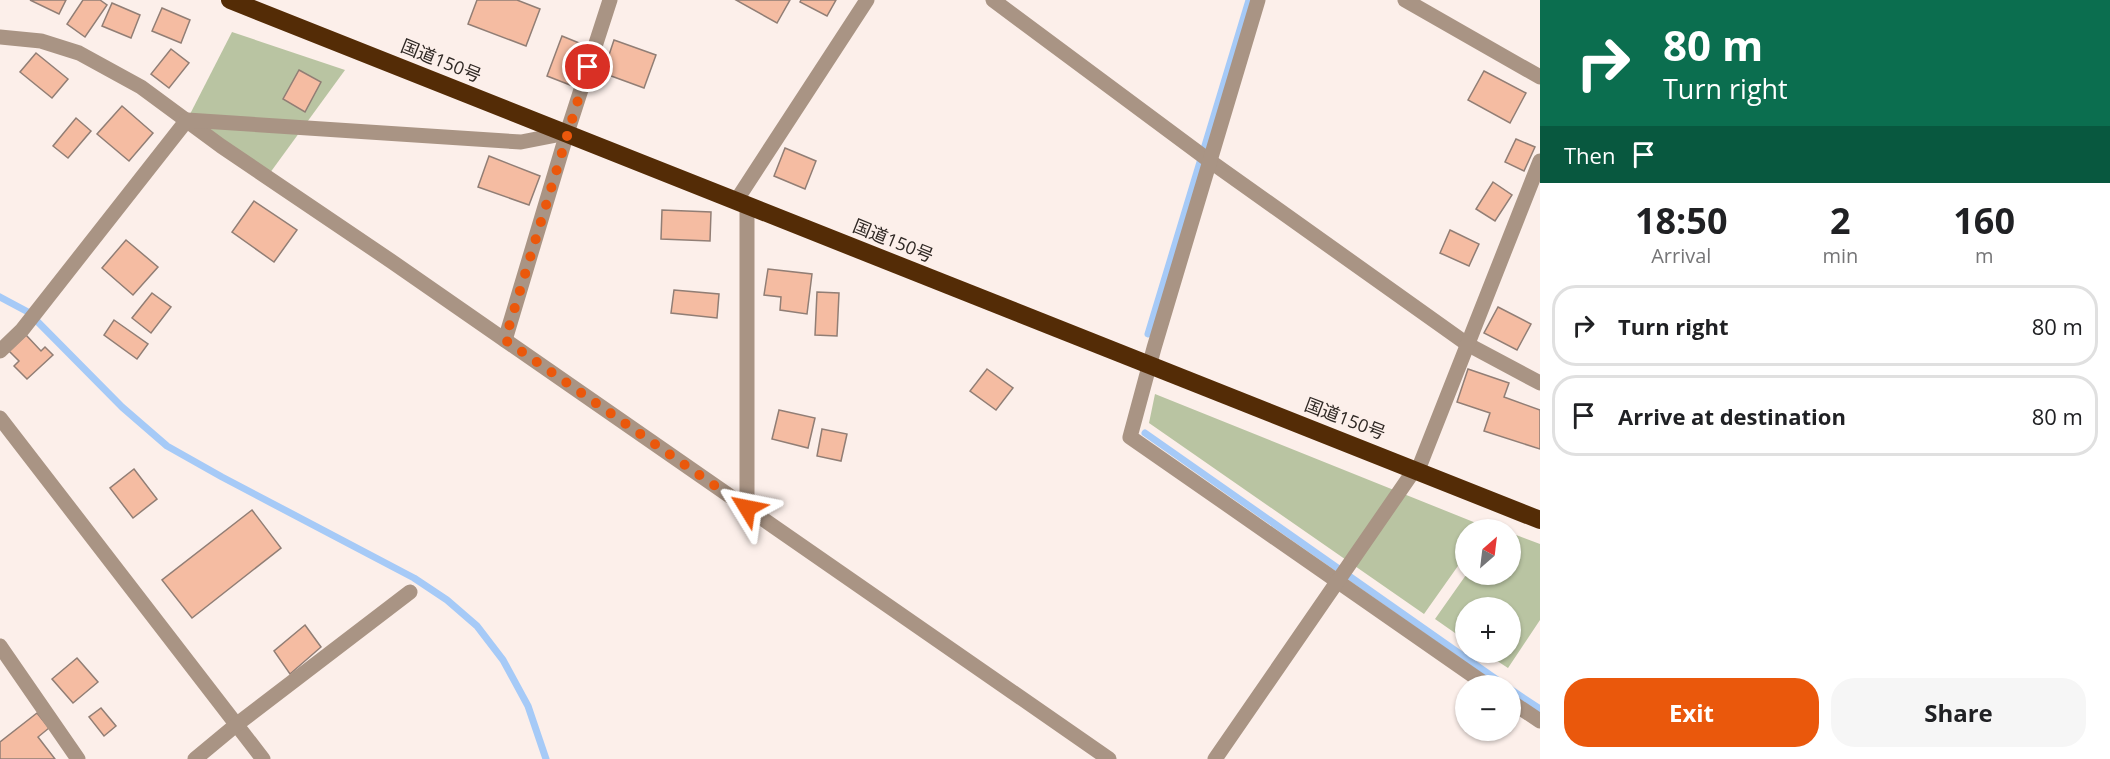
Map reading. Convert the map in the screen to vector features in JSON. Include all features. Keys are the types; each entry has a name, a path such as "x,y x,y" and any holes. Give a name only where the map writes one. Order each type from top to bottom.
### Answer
{"highway":[{"name":"国道150号","path":"230,0 1540,520"}],"street":[{"path":"505,340 567,133 610,0"},
{"path":"747,508 741,203 867,0"},
{"path":"993,0 1204,157 1467,344 1540,383"},
{"path":"1258,0 1204,157 1130,437 1472,675"},
{"path":"1405,0 1540,77"},
{"path":"0,37 41,40 79,53 141,87 221,146 1109,759"},
{"path":"187,120 521,142 567,133"},
{"path":"0,351 22,330 187,120"},
{"path":"1215,759 1416,469 1540,161"},
{"path":"0,418 262,759"},
{"path":"195,759 410,592"},
{"path":"0,646 78,759"},
{"path":"1521,709 1540,722"}],"green space":[{"path":"232,32 345,70 267,177 187,120"},
{"path":"1155,394 1466,519 1455,519 1455,570 1424,614 1149,423"},
{"path":"1521,537 1540,544 1540,620 1521,648 1521,597 1455,597 1455,633 1435,619 1459,585 1521,585"},
{"path":"1500,663 1511,663 1508,668"}],"building":[{"path":"30,0 66,0 59,14"},
{"path":"83,0 100,0 107,5 85,37 67,24"},
{"path":"477,0 517,0 540,9 526,46 468,24"},
{"path":"736,0 790,0 777,23"},
{"path":"801,0 836,0 827,16 800,2"},
{"path":"112,3 140,15 131,38 102,26"},
{"path":"162,8 190,20 181,43 152,31"},
{"path":"562,36 584,45 570,85 547,76"},
{"path":"614,40 656,55 644,88 603,73"},
{"path":"171,49 189,63 169,88 151,74"},
{"path":"36,53 68,79 52,98 20,72"},
{"path":"299,70 321,82 305,112 283,99"},
{"path":"1484,71 1526,93 1510,123 1468,100"},
{"path":"122,106 153,133 129,161 97,134"},
{"path":"76,118 91,131 68,158 53,146"},
{"path":"1516,139 1535,147 1524,171 1505,162"},
{"path":"785,148 816,161 805,189 774,176"},
{"path":"489,156 540,176 529,205 478,187"},
{"path":"1493,182 1512,195 1495,221 1476,209"},
{"path":"254,201 297,230 274,262 232,232"},
{"path":"662,210 711,212 710,241 661,239"},
{"path":"1450,230 1479,244 1469,266 1440,253"},
{"path":"126,240 158,267 133,295 102,268"},
{"path":"768,269 812,274 807,314 780,310 781,297 764,295"},
{"path":"674,290 719,294 717,318 671,313"},
{"path":"817,292 839,293 837,336 815,335"},
{"path":"152,293 171,307 151,333 132,318"},
{"path":"1498,307 1531,324 1517,350 1484,333"},
{"path":"114,320 148,344 137,359 104,335"},
{"path":"26,335 41,351 45,347 53,355 27,379 14,366 19,361 9,351"},
{"path":"987,369 1013,388 996,410 970,391"},
{"path":"1468,369 1509,383 1504,397 1540,410 1540,449 1484,431 1490,413 1457,402"},
{"path":"779,410 815,418 808,448 772,439"},
{"path":"822,429 847,434 841,461 817,456"},
{"path":"134,469 157,499 133,518 110,488"},
{"path":"252,510 281,548 192,618 162,580"},
{"path":"305,625 321,647 290,674 274,651"},
{"path":"77,658 98,682 73,703 52,679"},
{"path":"101,708 116,726 104,736 89,717"},
{"path":"37,713 49,728 38,737 55,759 0,759 0,742"}],"waterway":[{"path":"1148,334 1249,0"},
{"path":"0,297 28,312 122,407 167,446 414,578 447,600 477,626 503,660 528,706 546,759"},
{"path":"1145,433 1490,675"},
{"path":"1521,696 1540,709"}],"route":[{"path":"588,67 505,340 747,508"}]}
